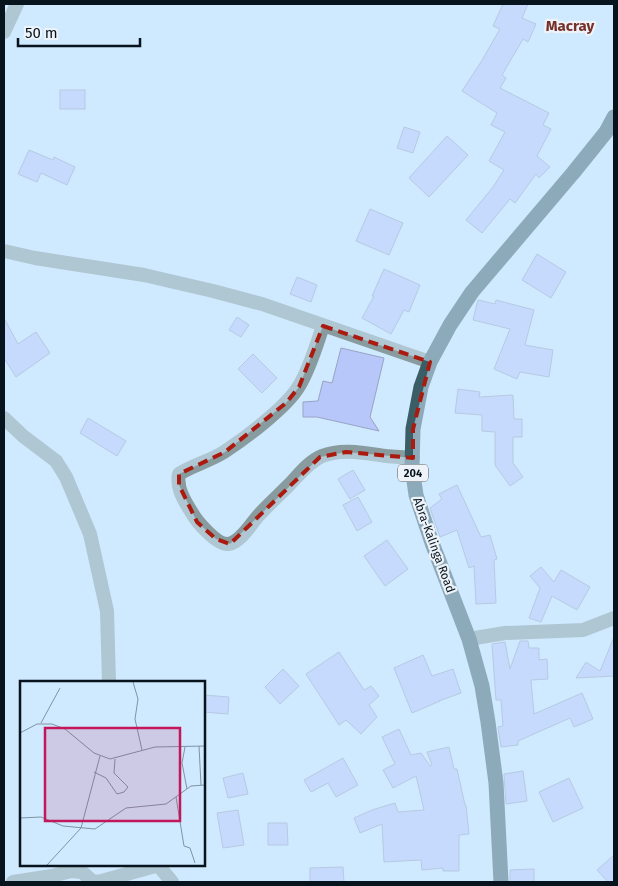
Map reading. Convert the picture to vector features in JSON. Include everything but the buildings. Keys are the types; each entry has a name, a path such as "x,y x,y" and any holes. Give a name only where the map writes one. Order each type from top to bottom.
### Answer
{"main road":[{"name":"Abra-Kalinga Road","path":"500,882 496,783 482,686 469,639 432,543 416,495 412,467 413,429 421,387 430,362 450,325 472,292 606,132 614,117"}],"street":[{"path":"4,32 16,4"},
{"path":"4,252 144,275 213,291 262,304 430,362"},
{"path":"323,326 298,388 286,404 224,452 179,474 179,485 184,500 197,522 216,539 230,544 240,537 308,465 320,457 330,453 346,452 413,458"},
{"path":"4,418 56,462 66,477 90,534 107,611 109,681"},
{"path":"469,639 505,633 583,630 614,618"},
{"path":"13,882 52,876 72,870 82,872 92,881 98,882 155,866"},
{"path":"160,866 172,882"}],"highlighted area":[{"path":"323,326 430,362 413,429 413,458 346,452 320,457 230,544 216,539 197,522 179,485 179,474 225,452 286,403 299,387"}],"district":[{"name":"Macray","path":"570,26"}]}
